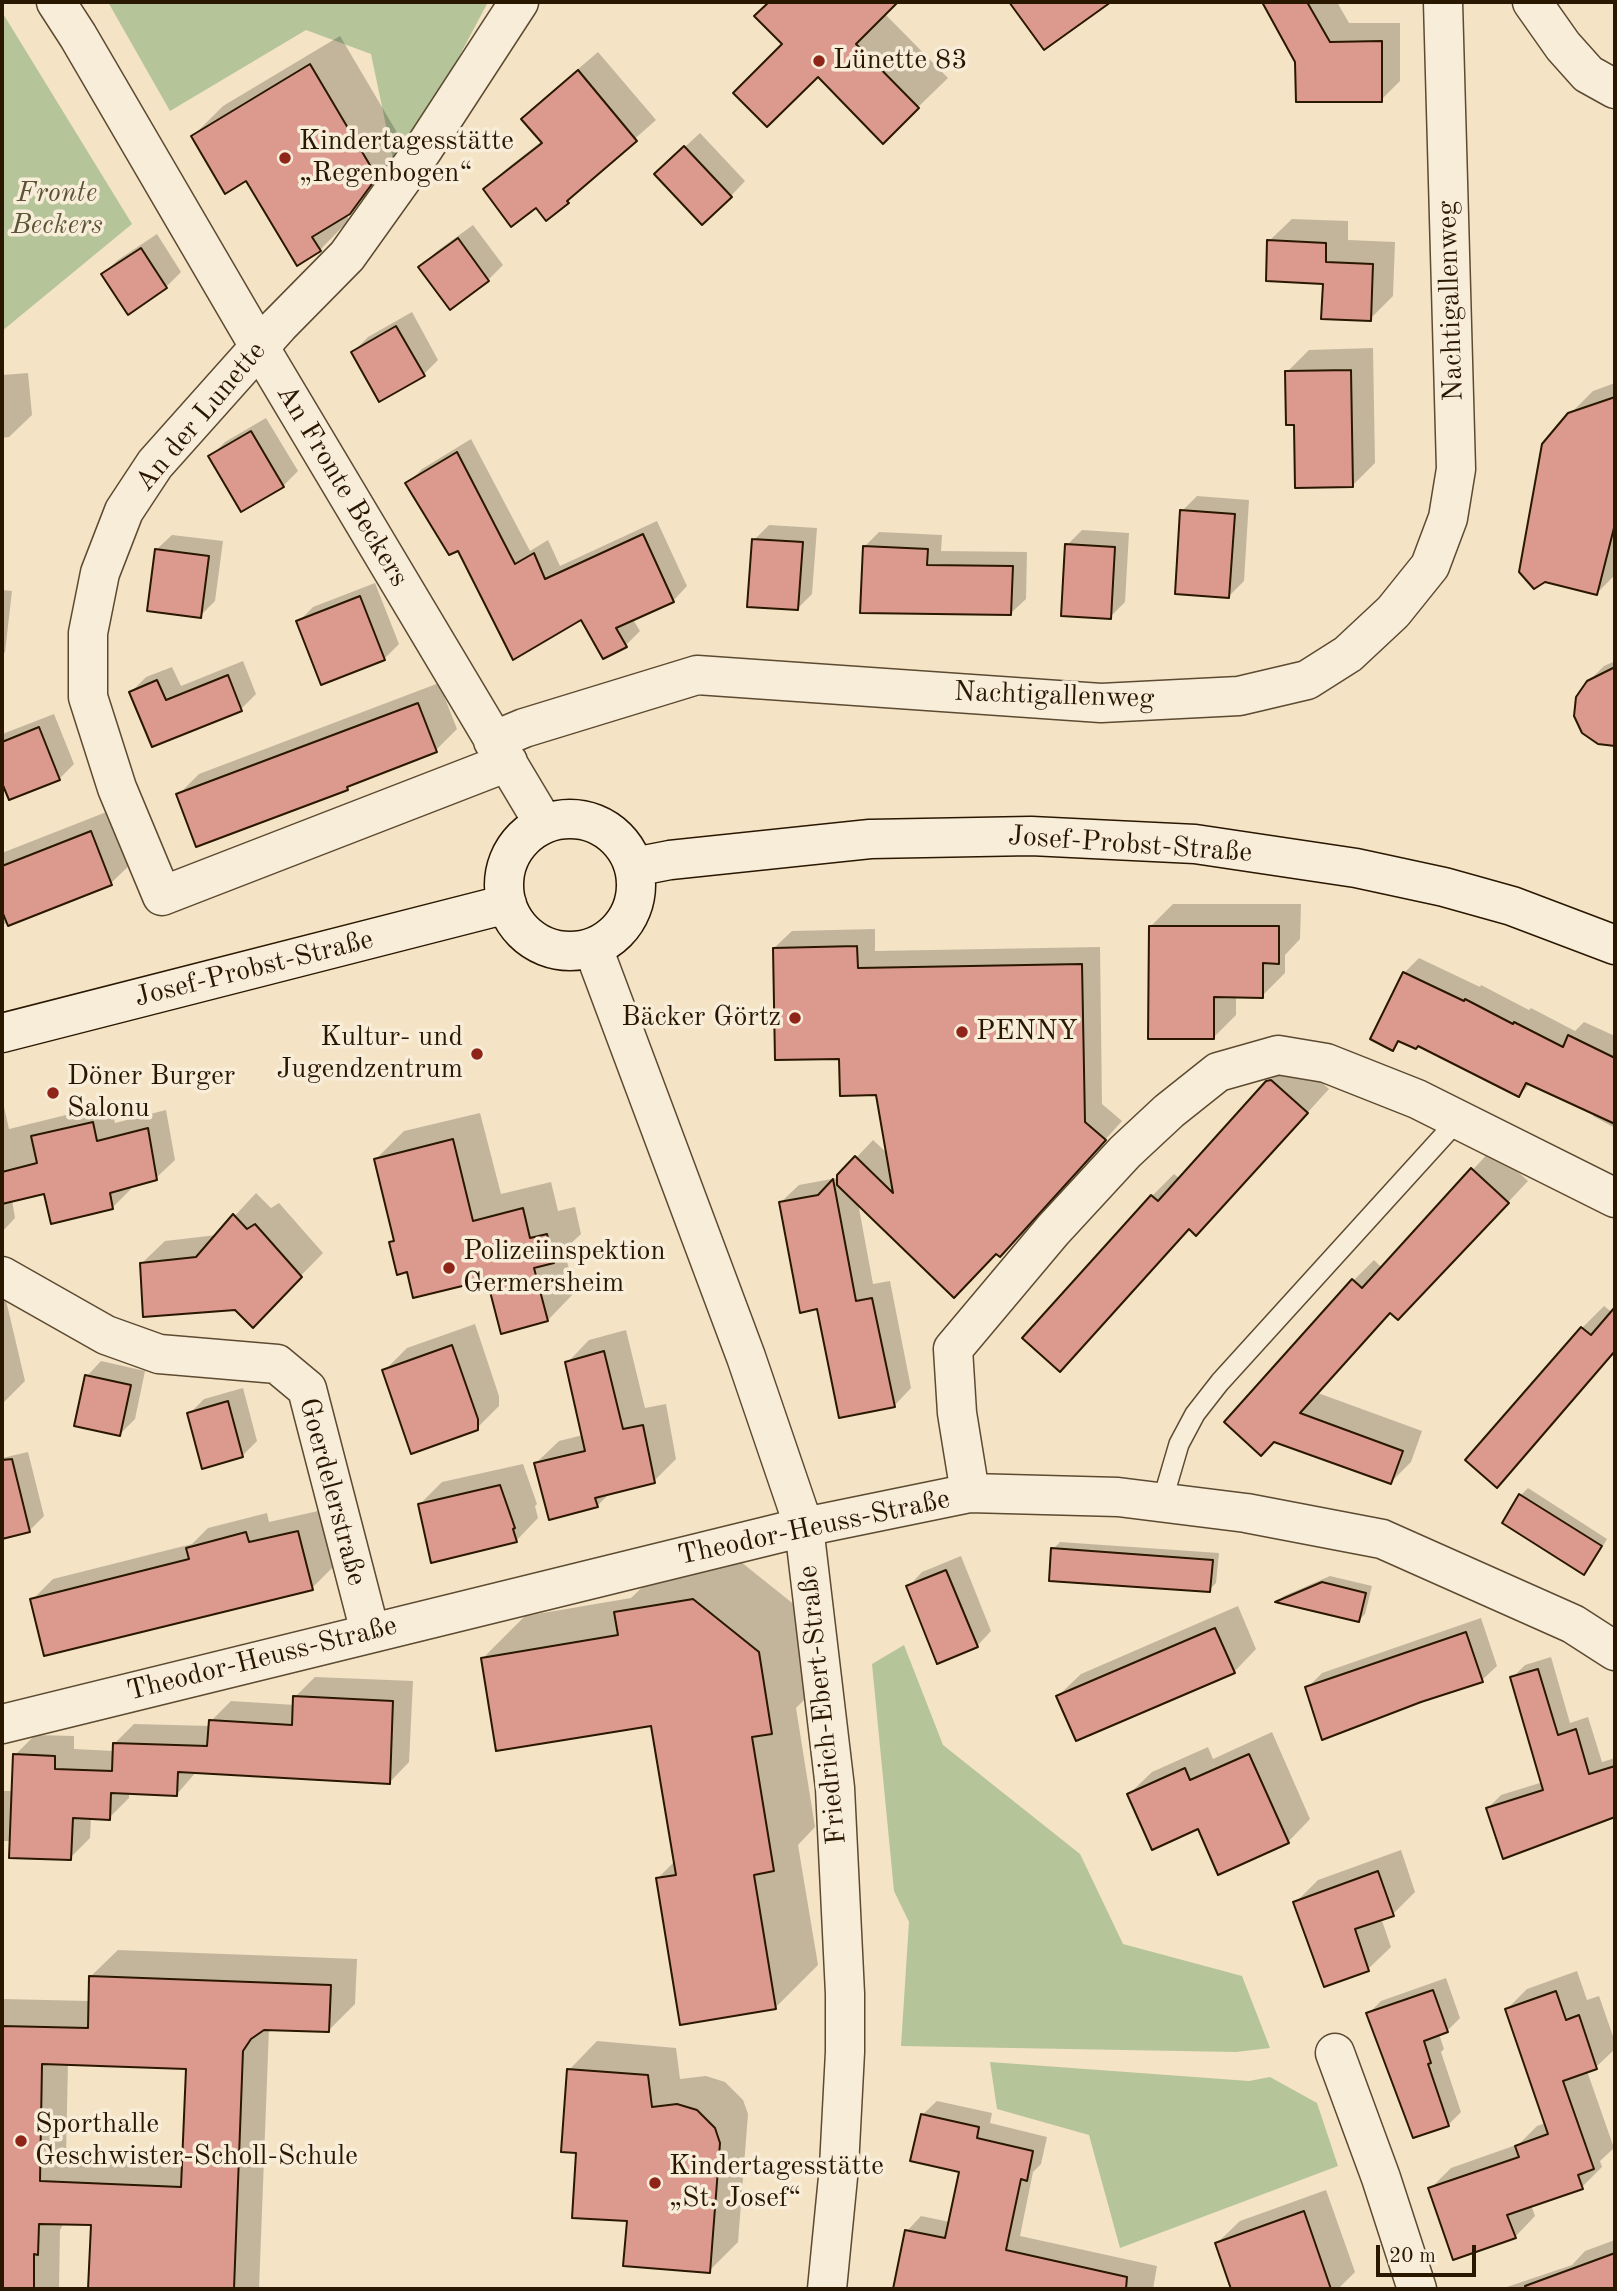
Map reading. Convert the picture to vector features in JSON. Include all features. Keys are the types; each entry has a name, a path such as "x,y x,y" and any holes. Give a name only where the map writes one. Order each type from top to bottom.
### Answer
{"street":[{"name":"An Fronte Beckers","path":"56,2 79,36 260,348 544,824"},
{"name":"An der Lunette","path":"500,751 162,896 117,788 88,697 88,633 100,573 124,511 155,464 279,325 347,256 422,151 520,2"},
{"name":"Nachtigallenweg","path":"500,751 524,728 697,675 1101,703 1239,696 1307,680 1348,654 1393,612 1430,566 1448,518 1456,469 1443,2"},
{"path":"1532,2 1563,46 1588,74 1615,89"},
{"path":"565,819 588,821 609,831 625,846 634,867 637,887 633,906 624,924 610,938 593,948 561,950 531,939 516,923 507,904 504,885 507,866 515,849 527,834 544,824 565,819"},
{"name":"Josef-Probst-Straße","path":"634,867 670,860 870,839 1031,836 1195,844 1356,868 1444,887 1512,906 1615,945"},
{"name":"Josef-Probst-Straße","path":"2,1033 507,904"},
{"name":"Friedrich-Ebert-Straße","path":"593,948 746,1357 804,1527 835,1788 845,1994 839,2167 827,2289"},
{"path":"970,1493 957,1413 953,1349 1053,1230 1125,1153 1169,1111 1218,1072 1278,1055 1326,1063 1417,1099 1615,1198"},
{"name":"Goerdelerstraße","path":"2,1276 106,1335 159,1354 276,1364 307,1389 370,1632"},
{"name":"Theodor-Heuss-Straße","path":"2,1724 804,1527 970,1493 1118,1497 1246,1513 1381,1539 1573,1625 1615,1651"},
{"path":"1335,2053 1381,2178 1417,2289"}],"lane":[{"path":"1162,1502 1179,1444 1195,1414 1220,1382 1458,1120"}],"green space":[{"path":"108,2 488,2 453,68 394,164 371,54 306,30 170,111"},
{"name":"Fronte Beckers","path":"2,12 132,224 2,331"},
{"path":"904,1645 943,1745 1080,1854 1123,1944 1242,1976 1270,2048 1236,2052 901,2046 909,1922 894,1891 872,1664"},
{"path":"990,2062 1249,2081 1270,2077 1317,2103 1338,2166 1120,2248 1089,2135 997,2109"}],"building":[{"name":"Lünette 83","path":"769,2 898,2 856,44 919,108 883,144 818,77 767,127 733,93 782,44 754,16"},
{"path":"1009,2 1111,2 1044,50"},
{"path":"1262,2 1307,2 1330,42 1382,41 1382,102 1296,102 1295,62"},
{"name":"Kindertagesstätte „Regenbogen“","path":"310,64 377,177 350,214 312,237 321,251 297,266 246,181 225,194 191,136"},
{"path":"578,70 637,141 546,221 536,208 511,227 483,189 542,143 521,119"},
{"path":"684,146 732,197 702,225 654,174"},
{"path":"458,238 489,281 450,310 418,267"},
{"path":"1267,240 1326,243 1326,262 1373,264 1371,321 1321,319 1323,284 1266,281"},
{"path":"141,248 167,288 128,315 101,274"},
{"path":"396,326 425,376 379,402 351,352"},
{"path":"1351,370 1353,487 1295,488 1294,425 1286,425 1285,371"},
{"path":"1615,397 1615,524 1597,595 1545,582 1534,589 1519,572 1542,444 1568,413"},
{"path":"251,431 284,487 241,512 208,456"},
{"path":"457,452 515,564 534,553 545,579 643,534 674,602 616,628 627,647 603,659 581,620 513,660 458,551 449,555 405,483"},
{"path":"1180,510 1235,514 1229,598 1175,594"},
{"path":"752,539 803,542 798,610 747,607"},
{"path":"1065,544 1115,547 1111,619 1061,616"},
{"path":"863,546 928,549 927,565 1013,566 1011,615 860,613"},
{"path":"155,549 209,556 201,618 147,611"},
{"path":"360,596 385,660 321,685 296,621"},
{"path":"1615,667 1615,746 1598,744 1582,733 1574,716 1576,697 1587,681"},
{"path":"228,675 242,711 152,747 129,692 157,680 166,700"},
{"path":"418,703 437,752 347,787 348,790 196,847 176,794"},
{"path":"39,727 60,780 9,800 2,783 2,742"},
{"path":"91,831 112,885 8,926 2,911 2,866"},
{"path":"1149,926 1279,926 1279,964 1263,963 1263,998 1214,997 1214,1039 1148,1039"},
{"path":"857,946 858,968 1082,964 1085,1122 1106,1140 1000,1257 996,1254 954,1298 837,1185 837,1175 855,1156 893,1193 876,1095 840,1096 839,1059 775,1060 773,948"},
{"path":"1403,972 1563,1047 1568,1035 1615,1058 1615,1124 1526,1083 1519,1097 1418,1046 1416,1049 1398,1041 1393,1051 1370,1039"},
{"path":"1271,1080 1308,1113 1196,1236 1189,1229 1060,1372 1022,1338 1151,1195 1158,1201 1266,1081"},
{"path":"93,1122 97,1141 148,1128 157,1180 110,1193 113,1209 51,1224 44,1194 2,1204 2,1172 37,1163 31,1136"},
{"path":"453,1139 473,1221 523,1208 530,1238 547,1234 554,1263 534,1268 548,1321 501,1334 487,1280 413,1298 407,1272 397,1275 389,1242 394,1241 374,1159"},
{"path":"1471,1168 1509,1203 1398,1320 1390,1313 1300,1413 1403,1451 1391,1484 1274,1442 1261,1456 1224,1422 1352,1279 1362,1288"},
{"path":"833,1179 856,1301 872,1298 895,1407 839,1418 817,1309 800,1313 779,1202 818,1195"},
{"path":"233,1214 247,1229 255,1224 302,1277 253,1328 235,1310 143,1317 140,1263 196,1257"},
{"path":"1615,1307 1615,1351 1497,1488 1465,1460 1581,1327 1591,1335"},
{"path":"452,1345 478,1419 478,1430 411,1454 382,1370"},
{"path":"604,1351 623,1429 643,1425 655,1483 595,1498 598,1507 549,1520 534,1463 585,1451 565,1362"},
{"path":"85,1375 131,1385 120,1436 74,1426"},
{"path":"228,1401 243,1457 202,1469 187,1413"},
{"path":"12,1459 30,1532 2,1539 2,1460"},
{"path":"500,1485 517,1542 431,1563 418,1504"},
{"path":"1519,1494 1602,1546 1584,1575 1502,1523"},
{"path":"298,1531 313,1590 44,1656 30,1599 189,1559 186,1548 246,1532 249,1542"},
{"path":"1051,1548 1213,1560 1210,1592 1049,1581"},
{"path":"946,1570 978,1647 937,1664 906,1586"},
{"path":"1322,1582 1366,1593 1359,1622 1275,1602"},
{"path":"693,1599 759,1652 772,1734 752,1737 774,1871 754,1875 776,2009 680,2025 656,1878 676,1875 651,1726 496,1751 481,1658 618,1635 614,1612"},
{"path":"1215,1628 1235,1673 1076,1741 1056,1696"},
{"path":"1466,1632 1483,1682 1421,1702 1322,1740 1305,1687"},
{"path":"1538,1669 1558,1735 1576,1729 1589,1774 1615,1766 1615,1817 1503,1859 1486,1808 1543,1790 1510,1677"},
{"path":"293,1696 393,1701 390,1784 178,1772 177,1796 111,1793 110,1820 73,1818 71,1860 9,1858 13,1754 55,1756 55,1769 112,1771 113,1743 207,1746 209,1720 292,1725"},
{"path":"1249,1754 1289,1843 1218,1875 1198,1829 1152,1850 1127,1794 1185,1768 1190,1780"},
{"path":"1378,1871 1394,1916 1355,1929 1369,1971 1324,1987 1293,1902"},
{"path":"89,1976 331,1985 329,2032 264,2030 251,2039 243,2051 234,2289 88,2289 91,2225 39,2224 38,2255 34,2254 34,2289 2,2289 2,2026 88,2028","holes":["42,2064 186,2069 181,2187 40,2181"]},
{"path":"1433,1990 1448,2032 1424,2041 1431,2063 1428,2064 1449,2126 1413,2138 1366,2013"},
{"path":"1556,1991 1566,2020 1579,2015 1597,2069 1563,2081 1594,2169 1578,2175 1583,2189 1507,2215 1516,2238 1453,2260 1428,2188 1519,2157 1515,2146 1548,2134 1505,2009"},
{"path":"567,2069 648,2075 652,2107 677,2104 697,2110 715,2128 720,2143 710,2273 623,2266 627,2221 572,2218 576,2153 561,2152"},
{"path":"921,2114 979,2127 977,2138 1033,2151 1027,2181 1021,2179 1006,2250 1127,2277 1126,2289 893,2289 905,2230 945,2238 959,2172 910,2161"},
{"path":"1304,2211 1331,2289 1231,2289 1215,2243"},
{"path":"1615,2253 1615,2289 1526,2289 1525,2286"}],"place":[{"name":"Lünette 83","path":"819,61"},
{"name":"Kindertagesstätte „Regenbogen“","path":"285,158"},
{"name":"Bäcker Görtz","path":"795,1018"},
{"name":"PENNY","path":"962,1032"},
{"name":"Kultur- und Jugendzentrum","path":"477,1054"},
{"name":"Döner Burger Salonu","path":"53,1093"},
{"name":"Polizeiinspektion Germersheim","path":"449,1268"},
{"name":"Sporthalle Geschwister-Scholl-Schule","path":"21,2141"},
{"name":"Kindertagesstätte „St. Josef“","path":"655,2183"}]}
